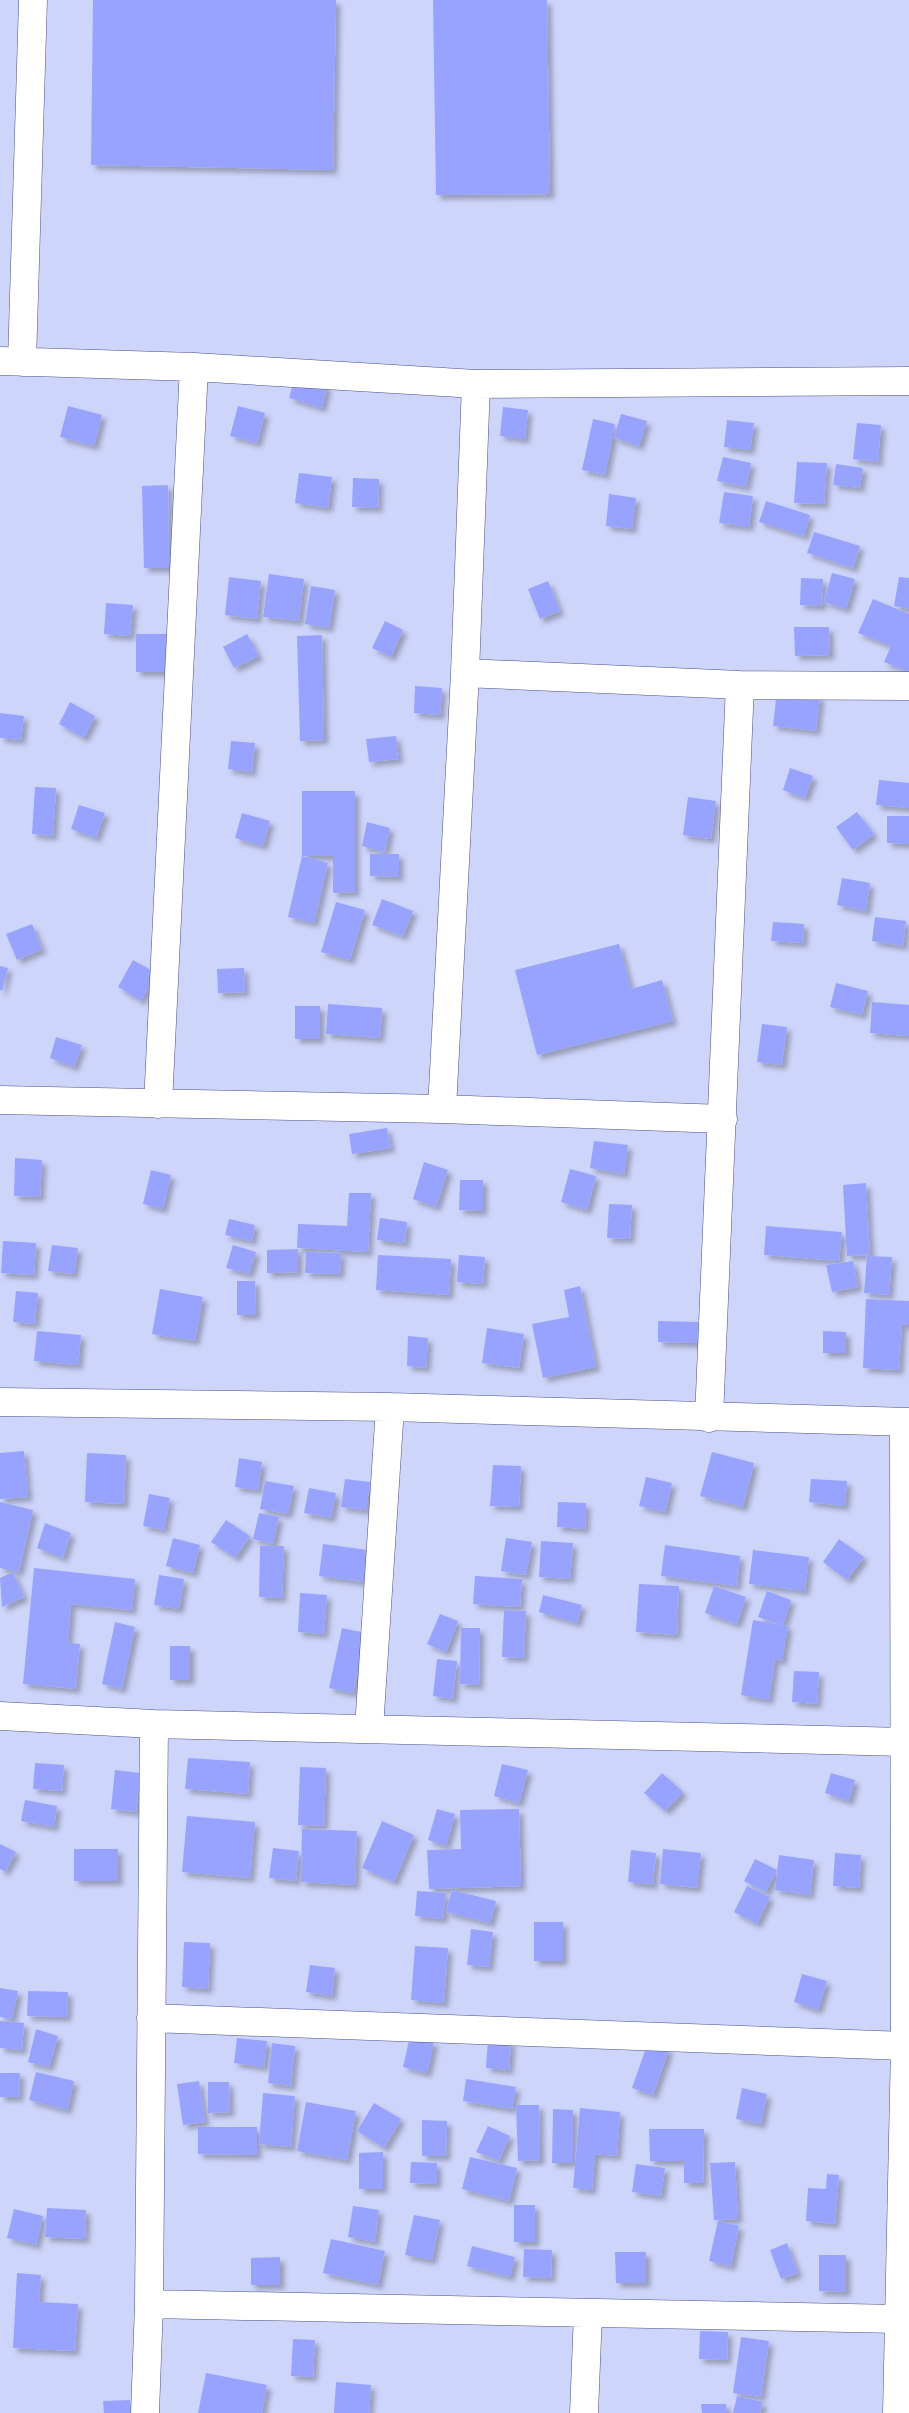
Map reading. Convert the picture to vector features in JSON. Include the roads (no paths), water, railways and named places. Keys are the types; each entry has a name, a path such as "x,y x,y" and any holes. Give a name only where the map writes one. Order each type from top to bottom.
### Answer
{"street":[{"path":"33,0 11,361 194,367 476,384 909,381"},
{"path":"158,1104 194,367"},
{"path":"442,1109 465,673 476,384"},
{"path":"465,673 740,685 909,686"},
{"path":"709,1418 740,685"},
{"path":"0,1100 442,1109 723,1119"},
{"path":"0,1402 390,1407 709,1418 907,1422 905,1742 906,2120 898,2319 897,2413"},
{"path":"369,1729 390,1407"},
{"path":"0,1716 154,1724 905,1742"},
{"path":"144,2413 149,2304 154,1724"},
{"path":"150,2018 905,2046"},
{"path":"149,2304 898,2319"},
{"path":"584,2413 588,2313"}]}
